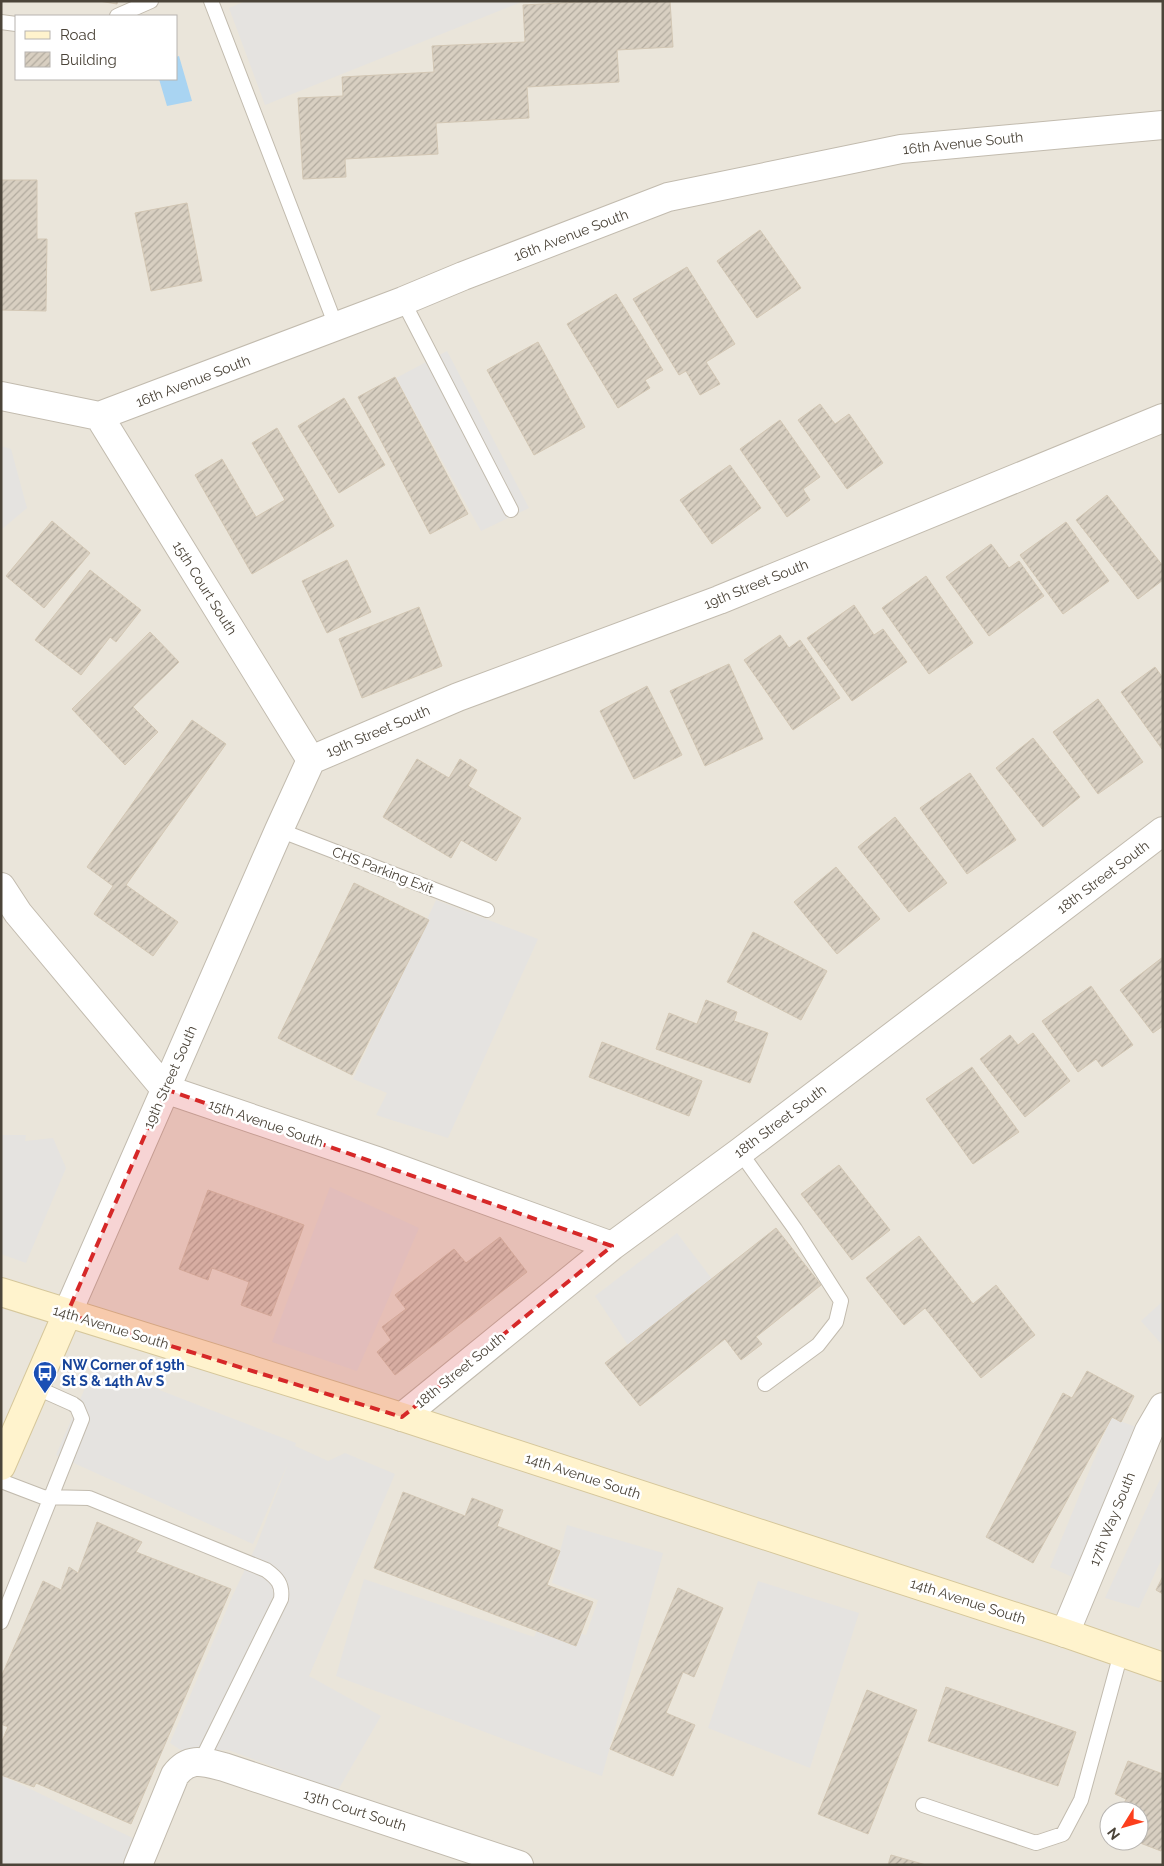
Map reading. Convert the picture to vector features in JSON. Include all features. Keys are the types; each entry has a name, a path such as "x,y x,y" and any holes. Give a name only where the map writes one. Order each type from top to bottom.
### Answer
{"street":[{"name":"16th Avenue South","path":"99,416 402,301 668,197 901,149 1163,125"},
{"path":"1,396 99,416"},
{"name":"15th Court South","path":"99,416 311,760"},
{"name":"19th Street South","path":"1,1466 311,760 458,697 719,600 1163,418"},
{"name":"18th Street South","path":"402,1417 612,1246 740,1152 1163,831"},
{"path":"1,887 18,913 165,1089"},
{"name":"15th Avenue South","path":"165,1089 377,1161 612,1246"},
{"name":"14th Avenue South","path":"1,1292 402,1417 1065,1633 1163,1667"},
{"name":"17th Way South","path":"1065,1633 1148,1432 1163,1407"},
{"path":"138,1865 175,1776 182,1767 196,1762"},
{"name":"13th Court South","path":"196,1762 224,1767 519,1865"}],"lane":[{"path":"119,15 151,1"},
{"path":"210,1 336,326"},
{"path":"1,22 15,24"},
{"path":"402,301 511,510"},
{"name":"CHS Parking Exit","path":"279,830 487,910"},
{"path":"740,1152 795,1229 841,1301 836,1322 818,1345 765,1384"},
{"path":"1,1622 82,1419 77,1407 73,1404 35,1387"},
{"path":"1,1481 43,1497 89,1498 266,1570 277,1578 282,1589 281,1599 196,1762"},
{"path":"923,1805 1036,1843 1063,1834 1081,1800 1121,1652"}],"highlighted area":[{"path":"165,1089 612,1246 402,1417 67,1314"}],"shaded area":[{"path":"1,1 1163,1 1163,1865 1,1865"},
{"path":"246,1 524,1 265,105 229,8"},
{"path":"447,351 529,508 481,531 396,378"},
{"path":"1,446 11,449 27,508 1,530"},
{"path":"436,900 538,939 448,1138 376,1115 387,1093 353,1079"},
{"path":"1,1135 26,1135 25,1141 53,1138 66,1168 26,1263 1,1254"},
{"path":"330,1187 419,1228 357,1371 272,1342"},
{"path":"677,1233 712,1279 628,1345 595,1296"},
{"path":"1163,1301 1163,1346 1141,1321"},
{"path":"95,1365 296,1443 295,1446 328,1461 345,1453 395,1474 309,1676 381,1716 338,1790 228,1750 182,1751 170,1743 232,1597 257,1544 288,1463 253,1544 56,1455"},
{"path":"1111,1418 1142,1429 1077,1579 1050,1567"},
{"path":"1163,1473 1163,1556 1139,1608 1105,1598"},
{"path":"567,1525 663,1553 602,1776 336,1676 364,1579 534,1637 540,1624 586,1635 598,1600 552,1583"},
{"path":"758,1581 859,1613 810,1768 708,1728"},
{"path":"1,1775 139,1841 129,1865 1,1865"}],"water":[{"path":"178,56 192,101 167,106 159,80 178,80"}],"building":[{"path":"99,1 118,1 117,4"},
{"path":"598,1 670,1 673,47 617,50 619,82 527,87 529,118 436,123 438,154 345,159 346,177 303,179 298,98 343,96 342,77 434,72 432,46 525,42 523,5"},
{"path":"1,180 37,180 37,239 47,239 46,311 1,310"},
{"path":"187,203 202,281 151,291 135,213"},
{"path":"760,230 801,288 757,318 717,261"},
{"path":"687,267 735,344 706,362 720,384 700,395 686,371 679,375 633,299"},
{"path":"616,294 663,370 645,380 650,388 618,408 567,324"},
{"path":"538,342 585,427 534,455 487,370"},
{"path":"395,377 468,514 430,534 358,397"},
{"path":"344,398 385,465 339,493 298,426"},
{"path":"820,404 835,424 849,414 883,463 847,489 798,420"},
{"path":"780,420 820,477 803,489 810,500 787,517 740,449"},
{"path":"277,428 334,526 252,574 195,475 222,459 256,517 285,500 252,443"},
{"path":"730,465 761,508 712,544 680,500"},
{"path":"1107,495 1163,566 1163,580 1138,599 1076,520"},
{"path":"52,521 90,553 44,608 6,576"},
{"path":"1066,522 1109,581 1063,614 1020,555"},
{"path":"991,544 1009,568 1019,561 1044,596 989,636 946,577"},
{"path":"347,560 371,612 327,633 302,581"},
{"path":"90,570 141,610 116,642 110,637 81,675 35,640"},
{"path":"926,576 973,643 929,674 882,608"},
{"path":"854,605 874,635 883,629 907,662 852,701 807,638"},
{"path":"419,607 442,666 362,698 339,639"},
{"path":"150,632 179,662 133,707 158,732 125,765 72,709"},
{"path":"780,635 789,648 800,640 840,698 793,730 744,660"},
{"path":"729,664 763,739 705,766 670,691"},
{"path":"1155,667 1163,678 1162,749 1121,692"},
{"path":"647,686 682,755 634,779 600,711"},
{"path":"1098,699 1143,762 1098,794 1053,732"},
{"path":"192,720 226,744 126,885 178,922 153,956 94,914 113,886 87,867"},
{"path":"1033,738 1080,797 1043,827 996,768"},
{"path":"417,759 449,778 460,759 477,770 468,786 521,818 496,861 461,840 451,858 383,817"},
{"path":"970,773 1016,840 967,874 920,808"},
{"path":"895,817 947,883 909,912 858,847"},
{"path":"836,867 880,919 837,954 794,902"},
{"path":"354,883 429,920 352,1075 278,1038"},
{"path":"753,932 827,971 801,1020 727,982"},
{"path":"1163,957 1163,1026 1153,1033 1120,990"},
{"path":"1091,986 1133,1045 1102,1067 1096,1059 1078,1072 1042,1021"},
{"path":"706,1000 737,1012 734,1021 768,1033 750,1083 656,1049 669,1013 697,1024"},
{"path":"1033,1033 1070,1081 1025,1117 980,1059 1010,1035 1018,1045"},
{"path":"602,1042 702,1081 689,1116 589,1077"},
{"path":"972,1067 1019,1132 973,1164 926,1099"},
{"path":"839,1165 890,1230 852,1260 801,1194"},
{"path":"208,1190 304,1225 271,1316 241,1305 249,1282 212,1268 208,1280 179,1269"},
{"path":"776,1228 821,1285 756,1337 762,1344 741,1360 725,1339 640,1406 605,1363"},
{"path":"919,1236 973,1304 996,1285 1035,1335 981,1378 925,1308 904,1325 866,1278"},
{"path":"500,1237 527,1272 395,1375 377,1352 391,1340 382,1327 406,1309 395,1295 454,1249 466,1263"},
{"path":"1087,1371 1134,1396 1121,1422 1112,1417 1033,1563 986,1537 1063,1393 1072,1398"},
{"path":"403,1492 465,1516 472,1498 503,1510 497,1526 560,1551 547,1585 593,1602 576,1646 374,1568"},
{"path":"97,1522 142,1542 136,1552 231,1589 131,1824 36,1783 34,1787 1,1775 1,1743 8,1727 1,1724 1,1677 43,1581 61,1590 69,1567 78,1573"},
{"path":"1163,1576 1163,1594 1156,1590"},
{"path":"678,1588 723,1608 694,1677 683,1672 666,1713 695,1725 673,1776 610,1749"},
{"path":"946,1687 1076,1732 1058,1786 928,1741"},
{"path":"867,1690 917,1710 868,1834 818,1814"},
{"path":"1128,1761 1163,1774 1163,1846 1161,1851 1149,1846 1149,1801 1125,1801 1126,1799 1115,1794"},
{"path":"891,1855 926,1865 888,1865"}],"place":[{"name":"NW Corner of 19th St S & 14th Av S","path":"45,1394"}]}
